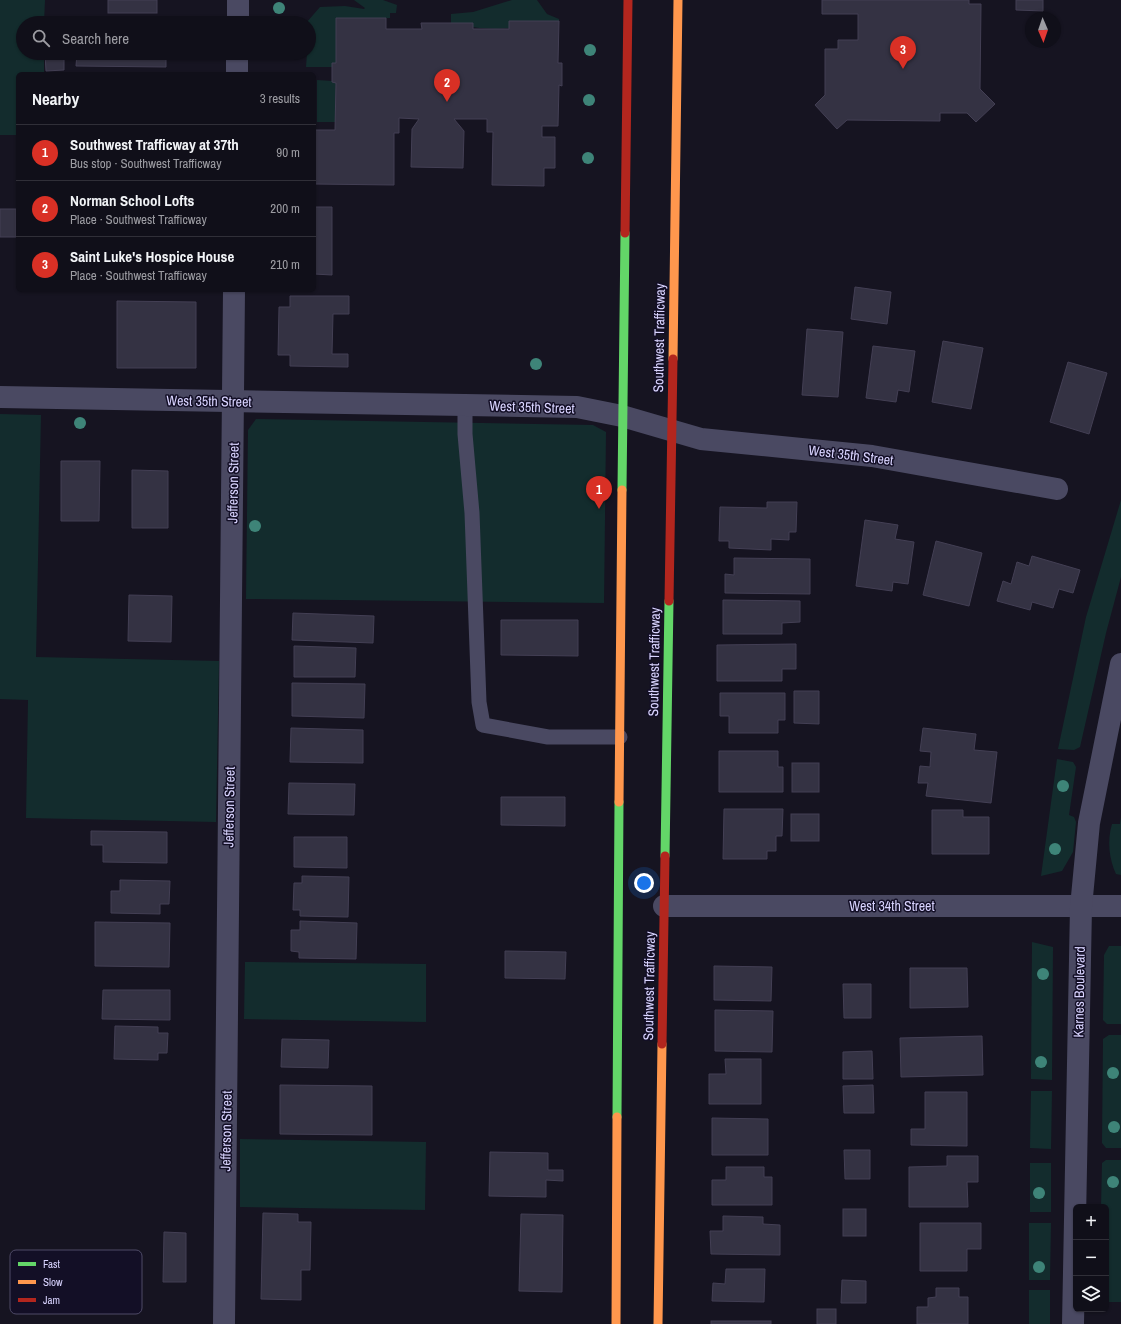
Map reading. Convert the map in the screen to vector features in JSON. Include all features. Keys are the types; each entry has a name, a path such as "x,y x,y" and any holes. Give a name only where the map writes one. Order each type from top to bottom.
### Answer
{"main road":[{"path":"616,1324 622,416 628,0"},
{"name":"Southwest Trafficway","path":"658,1324 678,0"}],"street":[{"path":"238,0 238,16"},
{"path":"237,60 237,72"},
{"name":"Jefferson Street","path":"224,1324 234,292"},
{"name":"West 35th Street","path":"0,397 577,408 622,416 671,429 701,439 872,456 1057,489"},
{"name":"Karnes Boulevard","path":"1073,1324 1081,907 1089,823 1114,732 1121,664"},
{"name":"West 34th Street","path":"664,906 1121,906"}],"lane":[{"path":"465,406 465,434 472,513 479,702 483,725 548,737 620,737"}],"green space":[{"path":"0,0 45,0 44,16 16,16 16,60 44,60 44,72 16,72 16,135 0,135"},
{"path":"354,0 383,0 397,5 396,13 390,13 390,18 337,18 336,63 332,63 333,67 306,67 306,60 316,60 316,16 312,16 320,7 345,6 365,8"},
{"path":"512,0 537,0 547,14 559,19 559,21 531,26 492,29 451,23 451,14 473,12"},
{"path":"317,80 332,81 336,83 335,122 317,122"},
{"path":"0,414 41,415 36,657 219,661 216,822 26,818 28,700 0,699"},
{"path":"256,419 593,425 606,432 604,603 246,599 248,430"},
{"path":"1121,500 1121,577 1106,633 1080,747 1074,750 1058,749 1086,617"},
{"path":"1057,759 1073,762 1076,767 1069,815 1074,817 1076,822 1073,852 1062,871 1041,876"},
{"path":"1121,817 1121,875 1116,874 1110,856 1109,843 1112,824 1120,824"},
{"path":"1032,942 1053,947 1052,1080 1031,1079"},
{"path":"1109,946 1121,946 1121,1024 1107,1024 1103,1020 1104,955"},
{"path":"245,962 426,964 426,1022 244,1019"},
{"path":"1109,1035 1121,1035 1121,1148 1106,1148 1102,1143 1103,1039"},
{"path":"1031,1091 1052,1091 1051,1149 1030,1148"},
{"path":"240,1139 426,1142 425,1210 240,1207"},
{"path":"1106,1160 1121,1160 1121,1302 1109,1302 1109,1204 1101,1204 1102,1163"},
{"path":"1030,1163 1051,1163 1051,1212 1030,1212"},
{"path":"1029,1223 1051,1223 1050,1280 1029,1280"},
{"path":"1029,1290 1050,1290 1050,1324 1029,1324"}],"building":[{"path":"108,0 157,0 157,13 108,13"},
{"path":"822,0 969,0 969,4 981,4 980,89 995,104 976,122 967,113 940,113 940,121 847,120 837,129 815,105 825,95 825,49 838,49 838,40 858,40 858,14 822,14"},
{"path":"1016,0 1043,0 1043,11 1016,10"},
{"path":"336,18 386,18 386,29 422,29 421,23 473,23 473,29 509,29 509,21 559,21 558,63 562,63 562,86 559,85 558,126 542,126 542,137 555,137 555,168 544,168 544,186 492,185 493,132 487,132 487,119 454,119 464,131 463,168 411,167 412,129 419,119 399,118 399,133 394,133 394,185 316,184 316,130 335,130 336,83 332,82 332,63 336,63"},
{"path":"45,60 64,60 64,70 46,71"},
{"path":"76,60 166,60 166,67 76,66"},
{"path":"316,207 332,207 332,275 316,274"},
{"path":"0,209 16,209 16,237 0,237"},
{"path":"855,287 891,292 887,324 851,319"},
{"path":"290,296 349,296 349,314 333,314 332,354 348,354 348,367 290,366 290,355 278,355 279,307 290,307"},
{"path":"117,301 196,302 196,368 117,368"},
{"path":"807,329 843,332 838,397 802,395"},
{"path":"943,341 983,348 971,409 932,402"},
{"path":"873,346 915,351 909,392 898,390 896,402 866,398"},
{"path":"1068,362 1107,373 1089,434 1050,422"},
{"path":"61,461 100,461 99,521 61,521"},
{"path":"132,470 168,471 168,528 132,528"},
{"path":"767,502 797,502 796,532 789,532 789,540 771,539 771,550 729,548 729,541 719,541 720,507 767,508"},
{"path":"865,520 898,525 895,539 914,542 908,584 893,582 892,591 856,586"},
{"path":"936,541 982,553 969,606 923,595"},
{"path":"1032,556 1080,570 1073,593 1059,589 1053,608 1032,602 1030,610 997,601 1003,581 1011,584 1017,562 1029,566"},
{"path":"734,558 810,559 810,594 725,593 725,574 734,575"},
{"path":"129,595 172,596 171,642 128,641"},
{"path":"723,600 800,601 800,622 782,623 782,634 723,634"},
{"path":"293,613 374,616 373,643 292,640"},
{"path":"501,620 578,620 578,656 501,655"},
{"path":"796,644 796,669 782,669 782,681 717,681 717,645"},
{"path":"294,646 356,648 355,677 294,677"},
{"path":"292,683 365,684 364,718 292,716"},
{"path":"794,691 819,691 819,724 794,723"},
{"path":"720,693 785,693 785,720 778,720 778,733 729,733 729,716 720,716"},
{"path":"291,728 363,730 363,763 290,762"},
{"path":"923,728 976,734 974,750 997,752 991,803 926,796 928,783 918,783 920,766 930,767 931,752 920,751"},
{"path":"719,751 778,751 778,767 783,767 783,792 719,792"},
{"path":"792,763 819,763 819,792 792,792"},
{"path":"289,783 355,784 354,815 288,814"},
{"path":"501,797 565,797 565,826 501,825"},
{"path":"724,809 783,809 782,836 776,836 776,851 767,851 767,859 723,859"},
{"path":"932,810 963,810 963,817 989,817 989,854 932,854"},
{"path":"791,814 819,814 819,841 791,841"},
{"path":"91,831 167,832 167,863 103,862 103,845 91,845"},
{"path":"294,837 347,837 347,868 294,867"},
{"path":"302,876 349,877 348,917 300,916 300,910 293,910 294,883 302,883"},
{"path":"120,880 170,881 169,904 160,904 160,914 111,913 111,891 120,891"},
{"path":"300,921 357,923 356,959 299,958 299,952 291,951 291,930 300,930"},
{"path":"95,922 170,923 169,967 95,966"},
{"path":"505,951 566,952 565,979 505,978"},
{"path":"714,966 772,967 771,1001 714,1000"},
{"path":"910,968 967,968 968,1007 910,1008"},
{"path":"843,984 871,984 871,1018 844,1018"},
{"path":"103,990 170,990 170,1020 102,1019"},
{"path":"715,1010 773,1011 772,1052 715,1051"},
{"path":"115,1026 158,1027 158,1033 168,1033 167,1053 158,1053 158,1060 114,1059"},
{"path":"982,1036 983,1075 901,1077 900,1038"},
{"path":"282,1039 329,1040 328,1068 281,1067"},
{"path":"872,1051 873,1079 843,1079 843,1052"},
{"path":"725,1059 761,1059 761,1104 709,1104 709,1074 726,1074"},
{"path":"280,1085 372,1086 372,1135 280,1134"},
{"path":"873,1085 874,1113 844,1113 843,1086"},
{"path":"925,1092 967,1092 967,1146 911,1145 911,1129 925,1129"},
{"path":"712,1118 768,1119 768,1155 712,1155"},
{"path":"844,1150 870,1150 870,1179 845,1179"},
{"path":"490,1152 548,1153 548,1170 563,1170 563,1181 546,1180 546,1197 489,1196"},
{"path":"947,1156 978,1156 978,1182 967,1182 968,1207 909,1207 909,1167 947,1166"},
{"path":"726,1167 764,1167 764,1177 772,1177 772,1205 712,1205 712,1180 726,1180"},
{"path":"843,1209 866,1209 866,1236 843,1236"},
{"path":"263,1213 298,1214 298,1222 311,1222 310,1270 301,1270 301,1300 261,1299"},
{"path":"521,1214 563,1215 562,1292 519,1291"},
{"path":"723,1216 763,1217 763,1224 780,1225 780,1255 711,1254 710,1231 723,1231"},
{"path":"920,1223 981,1223 981,1249 967,1249 967,1271 920,1271"},
{"path":"164,1232 186,1233 186,1282 163,1282"},
{"path":"726,1269 765,1269 764,1302 712,1301 713,1283 725,1284"},
{"path":"842,1280 866,1281 866,1303 841,1303"},
{"path":"936,1288 959,1288 959,1297 968,1297 968,1324 917,1324 917,1307 928,1307 928,1298 936,1297"},
{"path":"817,1309 836,1309 836,1324 817,1324"},
{"path":"711,1321 771,1321 771,1324 711,1324"}],"traffic: fast":[{"path":"622,490 625,233"},
{"path":"665,856 669,601"},
{"path":"617,1117 619,802"}],"traffic: slow":[{"path":"673,359 678,0"},
{"path":"619,802 622,490"},
{"path":"658,1324 662,1044"},
{"path":"616,1324 617,1117"}],"traffic: jam":[{"path":"625,233 628,0"},
{"path":"669,601 673,359"},
{"path":"662,1044 665,856"}],"place":[{"name":"Saint Luke's Hospice House","path":"903,69"},
{"name":"Norman School Lofts","path":"447,102"},
{"name":"Southwest Trafficway at 37th","path":"599,509"}]}
